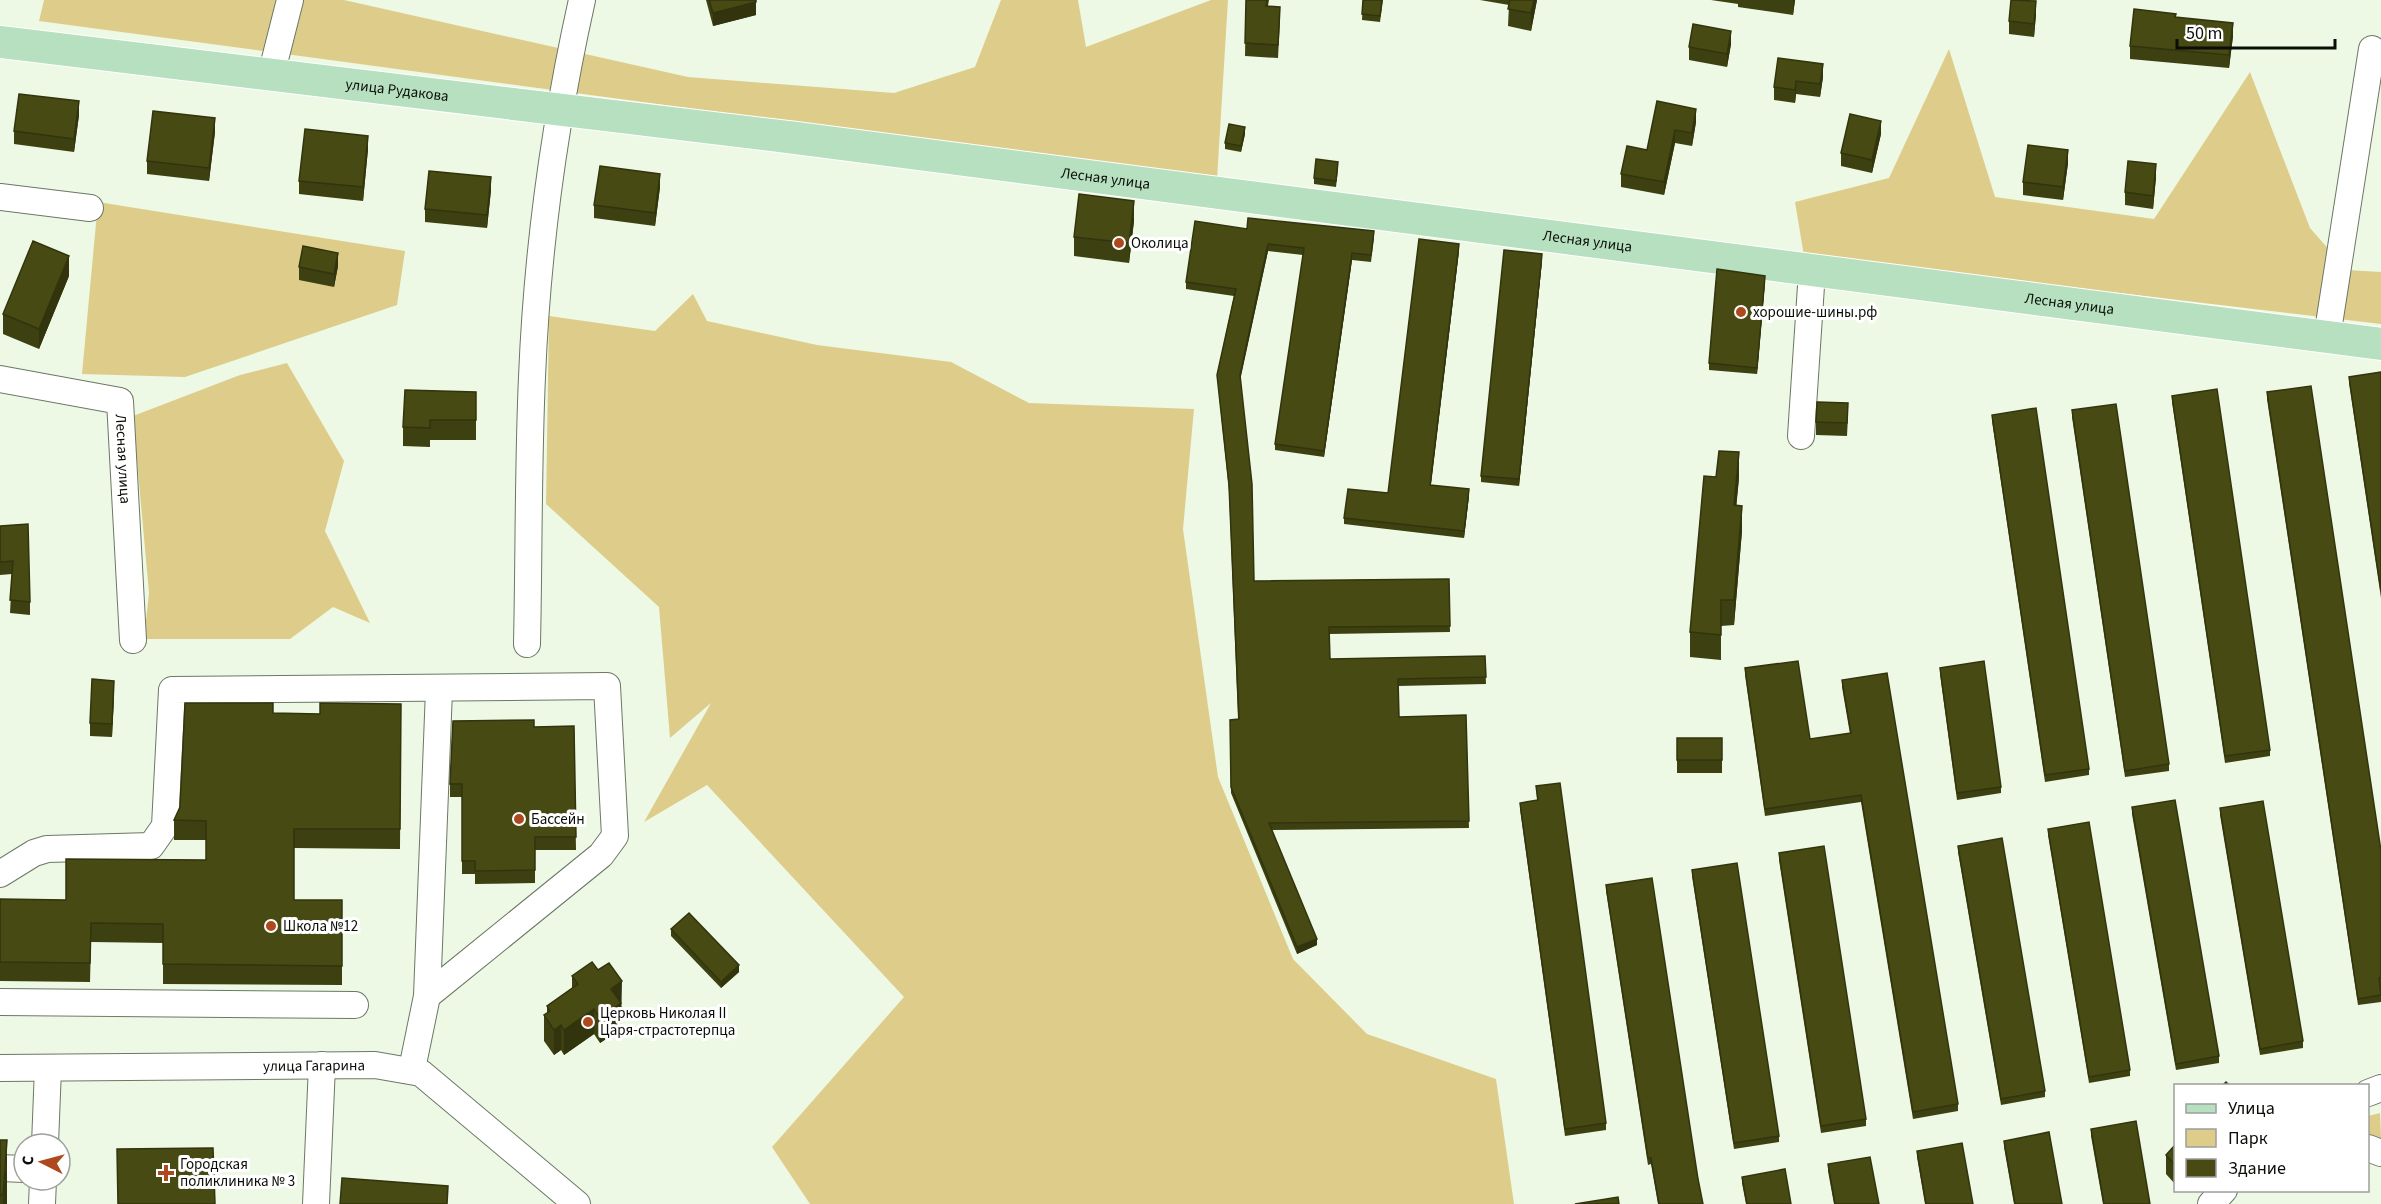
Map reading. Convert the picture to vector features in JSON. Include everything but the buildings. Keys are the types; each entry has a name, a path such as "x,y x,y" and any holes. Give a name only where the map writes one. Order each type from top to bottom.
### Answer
{"main road":[{"name":"улица Рудакова","path":"0,42 796,138"},
{"name":"Лесная улица","path":"796,138 2381,344"}],"street":[{"path":"271,75 290,0"},
{"path":"527,645 532,376 539,281 564,81 582,0"},
{"path":"2327,338 2372,49"},
{"path":"0,197 90,208"},
{"path":"1802,436 1812,271"},
{"name":"Лесная улица","path":"0,379 120,401 133,640"},
{"path":"0,874 34,853 47,849 151,846 165,826 172,690 439,690 607,686 615,836 601,855 427,996"},
{"path":"412,1069 427,996 439,690"},
{"path":"0,1002 355,1005"},
{"path":"316,1204 322,1065"},
{"name":"улица Гагарина","path":"0,1068 375,1065 412,1069 421,1073 577,1204"},
{"path":"45,1132 48,1068"},
{"path":"2211,1204 2223,1192"}],"green space":[{"path":"44,0 344,0 688,77 894,93 975,67 1001,0 1078,0 1086,47 1211,0 1228,0 1217,179 39,21"},
{"path":"1949,49 1995,197 2154,219 2250,72 2310,228 2347,270 2381,272 2381,324 1804,256 1795,202 1889,178"},
{"path":"98,202 405,251 397,305 185,377 82,374"},
{"path":"693,294 707,321 817,345 951,362 1029,403 1194,409 1183,529 1218,777 1293,959 1367,1034 1496,1079 1514,1204 810,1204 772,1147 904,997 707,785 644,822 711,703 670,738 659,607 546,504 549,316 655,331"},
{"path":"287,363 344,461 325,531 370,623 333,607 290,639 144,639 149,593 133,416 240,375"},
{"path":"2380,1113 2381,1138 2372,1139 2369,1136 2369,1116"}],"place":[{"name":"Околица","path":"1119,243"},
{"name":"хорошие-шины.рф","path":"1741,312"},
{"name":"Бассейн","path":"519,819"},
{"name":"Школа №12","path":"271,926"},
{"name":"Церковь Николая II Царя-страстотерпца","path":"588,1022"},
{"name":"Городская поликлиника № 3","path":"166,1173"}]}
